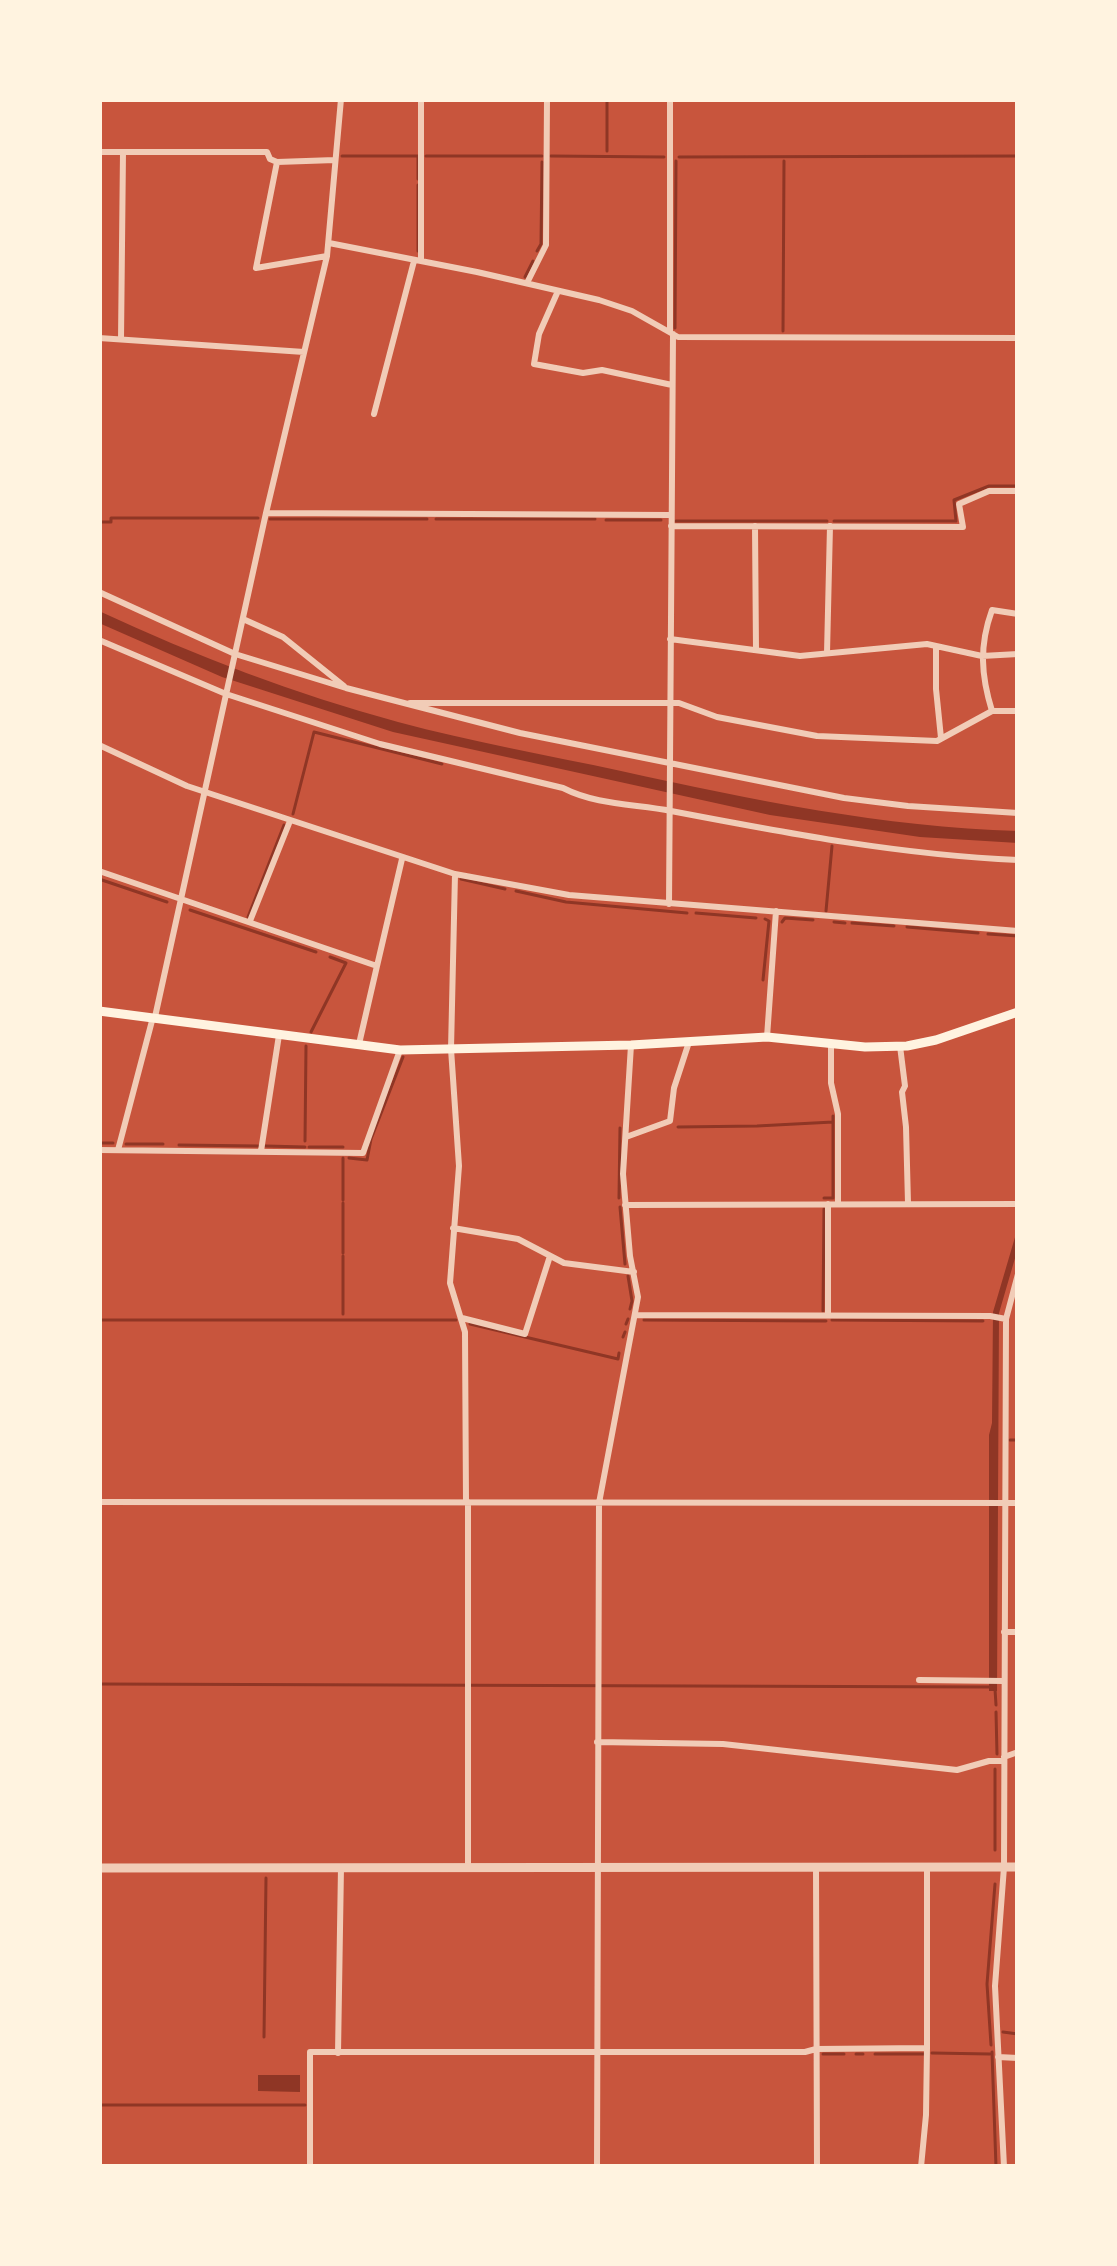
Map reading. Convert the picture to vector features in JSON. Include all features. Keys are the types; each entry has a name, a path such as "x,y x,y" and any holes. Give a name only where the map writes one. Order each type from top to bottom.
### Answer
{"main road":[{"path":"99,1011 400,1050 631,1046 767,1037 900,1046 936,1040 1018,1012"}],"street":[{"path":"118,1150 182,898 327,256 341,99"},
{"path":"374,414 418,260 421,99"},
{"path":"527,283 545,245 547,99"},
{"path":"669,904 670,99"},
{"path":"99,152 267,152 277,162 336,160"},
{"path":"121,339 123,152"},
{"path":"277,162 256,268 327,256"},
{"path":"329,243 559,290 632,310 678,337 1018,338"},
{"path":"559,290 538,334 534,364 583,373 602,370 672,386"},
{"path":"99,338 304,352"},
{"path":"671,526 963,526 959,504 989,490 1018,491"},
{"path":"266,514 671,515"},
{"path":"755,526 756,650"},
{"path":"827,653 830,526"},
{"path":"99,592 234,657 520,733 844,798 1018,813"},
{"path":"992,711 983,683 986,626 992,610 1018,614"},
{"path":"243,619 283,637 346,688"},
{"path":"670,639 800,656 886,646 937,646 982,656 1018,654"},
{"path":"99,640 380,745 563,788 579,796 822,840 1018,860"},
{"path":"937,646 941,739"},
{"path":"401,703 679,703 717,717 817,736 937,741 992,711 1018,711"},
{"path":"99,745 187,787 455,874 568,896 1018,931"},
{"path":"250,922 290,821"},
{"path":"359,1046 402,859"},
{"path":"99,871 377,966"},
{"path":"455,874 451,1049 459,1166 450,1283 465,1332 467,1867"},
{"path":"767,1037 776,911"},
{"path":"261,1151 279,1035"},
{"path":"625,1137 670,1120 688,1042"},
{"path":"831,1044 831,1083 838,1114 838,1204"},
{"path":"597,2167 599,1502 638,1297 626,1204 631,1046"},
{"path":"900,1046 908,1204"},
{"path":"99,1150 363,1153 400,1050"},
{"path":"626,1204 1018,1204"},
{"path":"828,1204 828,1315"},
{"path":"453,1228 506,1235 564,1263 634,1272"},
{"path":"460,1318 525,1334 550,1256"},
{"path":"1004,2167 994,1986 1004,1867 1003,1318 1018,1274"},
{"path":"635,1315 1003,1318"},
{"path":"99,1502 1018,1502"},
{"path":"1004,1632 1018,1633"},
{"path":"919,1680 1002,1681"},
{"path":"597,1742 723,1744 956,1770 1018,1752"},
{"path":"338,2053 341,1867"},
{"path":"816,1867 817,2167"},
{"path":"921,2167 926,2115 927,1867"},
{"path":"99,1868 1018,1867"},
{"path":"310,2167 310,2052 927,2048"},
{"path":"998,2057 1018,2058"}],"shaded area":[{"path":"99,611 209,659 426,729 818,810 1018,831 1018,843 920,837 770,815 393,732 222,677 99,623"},
{"path":"1018,1227 1018,1248 999,1313 997,1691 989,1691 993,1312"},
{"path":"258,2075 300,2075 300,2092 258,2091"}],"waterway":[{"path":"607,99 607,151"},
{"path":"342,156 418,156 418,179"},
{"path":"426,156 542,156"},
{"path":"551,156 664,157"},
{"path":"679,157 1018,156"},
{"path":"675,328 676,161"},
{"path":"783,331 784,161"},
{"path":"537,251 541,244 542,162"},
{"path":"418,185 418,251"},
{"path":"525,277 533,261"},
{"path":"834,521 956,521 954,500 989,486 1018,486"},
{"path":"99,522 111,522 111,518 258,518"},
{"path":"270,519 427,519"},
{"path":"436,519 595,519"},
{"path":"606,520 661,520"},
{"path":"676,521 827,521"},
{"path":"293,814 314,732 442,764"},
{"path":"248,917 284,825"},
{"path":"826,911 832,846"},
{"path":"99,879 167,902"},
{"path":"461,879 505,889"},
{"path":"516,891 566,902 687,913"},
{"path":"190,910 316,952"},
{"path":"696,913 756,918"},
{"path":"782,922 785,918 813,920"},
{"path":"763,980 769,921 765,919"},
{"path":"834,922 845,923"},
{"path":"852,923 894,926"},
{"path":"907,927 978,933"},
{"path":"988,934 1018,936"},
{"path":"311,1032 346,963 330,957"},
{"path":"305,1141 306,1046"},
{"path":"349,1158 367,1160 403,1057"},
{"path":"824,1198 833,1198 833,1116"},
{"path":"678,1127 833,1122"},
{"path":"619,1198 620,1128"},
{"path":"99,1143 113,1143"},
{"path":"126,1144 163,1144"},
{"path":"179,1145 258,1146"},
{"path":"266,1146 305,1147"},
{"path":"309,1147 343,1147"},
{"path":"343,1158 343,1200"},
{"path":"343,1203 343,1253"},
{"path":"620,1207 625,1264"},
{"path":"823,1311 824,1209"},
{"path":"343,1256 343,1314"},
{"path":"628,1276 630,1309"},
{"path":"626,1324 628,1319"},
{"path":"99,1320 456,1320"},
{"path":"644,1320 826,1321"},
{"path":"832,1320 983,1321"},
{"path":"470,1324 618,1359 619,1353"},
{"path":"623,1337 625,1332"},
{"path":"1010,1440 1018,1440"},
{"path":"99,1684 991,1687"},
{"path":"995,1689 996,1705"},
{"path":"996,1712 997,1754"},
{"path":"995,1769 995,1850"},
{"path":"264,2037 266,1878"},
{"path":"991,2045 987,1984 995,1884"},
{"path":"1003,2032 1018,2034"},
{"path":"992,2052 996,2167"},
{"path":"932,2053 990,2054"},
{"path":"823,2054 844,2054"},
{"path":"856,2054 863,2054"},
{"path":"875,2054 925,2054"},
{"path":"99,2105 305,2105"}]}
